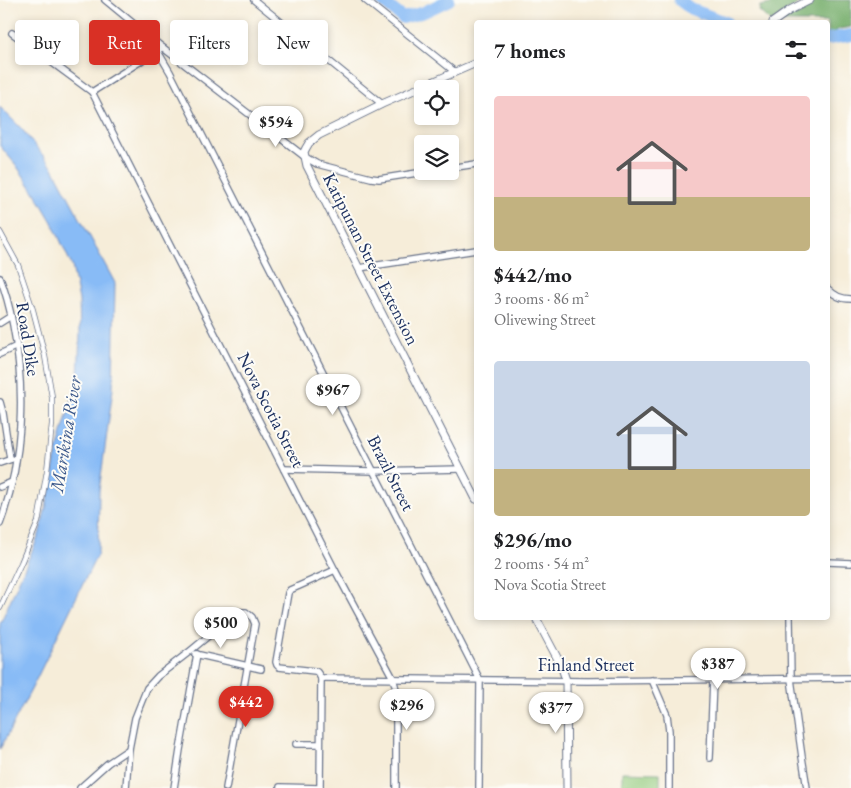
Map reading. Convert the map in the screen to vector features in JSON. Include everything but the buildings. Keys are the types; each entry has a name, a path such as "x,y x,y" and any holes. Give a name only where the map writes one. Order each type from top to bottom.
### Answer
{"street":[{"path":"105,0 127,20"},
{"path":"254,0 382,104"},
{"path":"364,0 455,72"},
{"path":"776,20 810,0"},
{"name":"Nova Scotia Street","path":"12,33 92,92 335,570 393,678 396,688 396,788"},
{"path":"160,50 317,164 379,179 414,174"},
{"name":"Brazil Street","path":"160,51 480,680 479,788"},
{"path":"92,92 134,65"},
{"name":"Katipunan Street Extension","path":"474,65 382,104 314,139 304,152 307,166 474,495"},
{"path":"459,167 474,164"},
{"path":"0,232 18,264 46,356 52,397 52,424 47,471 38,522 0,608"},
{"path":"359,268 474,250"},
{"name":"Road Dike","path":"0,278 2,291 11,316 21,377 21,432 14,459 12,482 0,524"},
{"path":"830,291 840,298 851,299"},
{"path":"0,323 11,316"},
{"path":"0,354 17,346"},
{"path":"0,402 3,435 14,459 0,463"},
{"path":"284,469 373,471 461,469"},
{"path":"0,487 12,482"},
{"path":"830,562 851,563"},
{"path":"280,786 320,788 321,678 315,671 279,667 276,662 288,593 290,590 335,570"},
{"path":"126,788 129,749 135,718 147,688 158,676 235,614 246,612 252,617 255,624 226,788"},
{"path":"537,620 566,680 567,788"},
{"path":"790,620 790,679 807,788"},
{"path":"189,652 261,669"},
{"path":"174,788 197,654"},
{"name":"Finland Street","path":"321,678 480,680 851,678"},
{"path":"652,680 666,715 669,731 669,788"},
{"path":"710,758 713,680"},
{"path":"296,744 320,744"},
{"path":"80,788 108,763 129,749"}],"green space":[{"path":"776,0 803,0 774,20 769,20 759,11 760,6 770,4"},
{"path":"816,0 851,0 851,27 839,29 830,35 830,20 780,20"},
{"path":"622,772 660,773 660,788 622,788"}],"water":[{"name":"Marikina River","path":"0,107 21,128 53,168 115,283 113,389 99,491 98,553 0,749 0,624 39,535 57,450 78,378 80,334 79,300 72,266 52,222 35,193 0,146"}],"waterway":[{"path":"381,0 403,18 424,12 449,0"},
{"path":"679,0 691,9 721,20"},
{"path":"830,39 851,35"}]}
